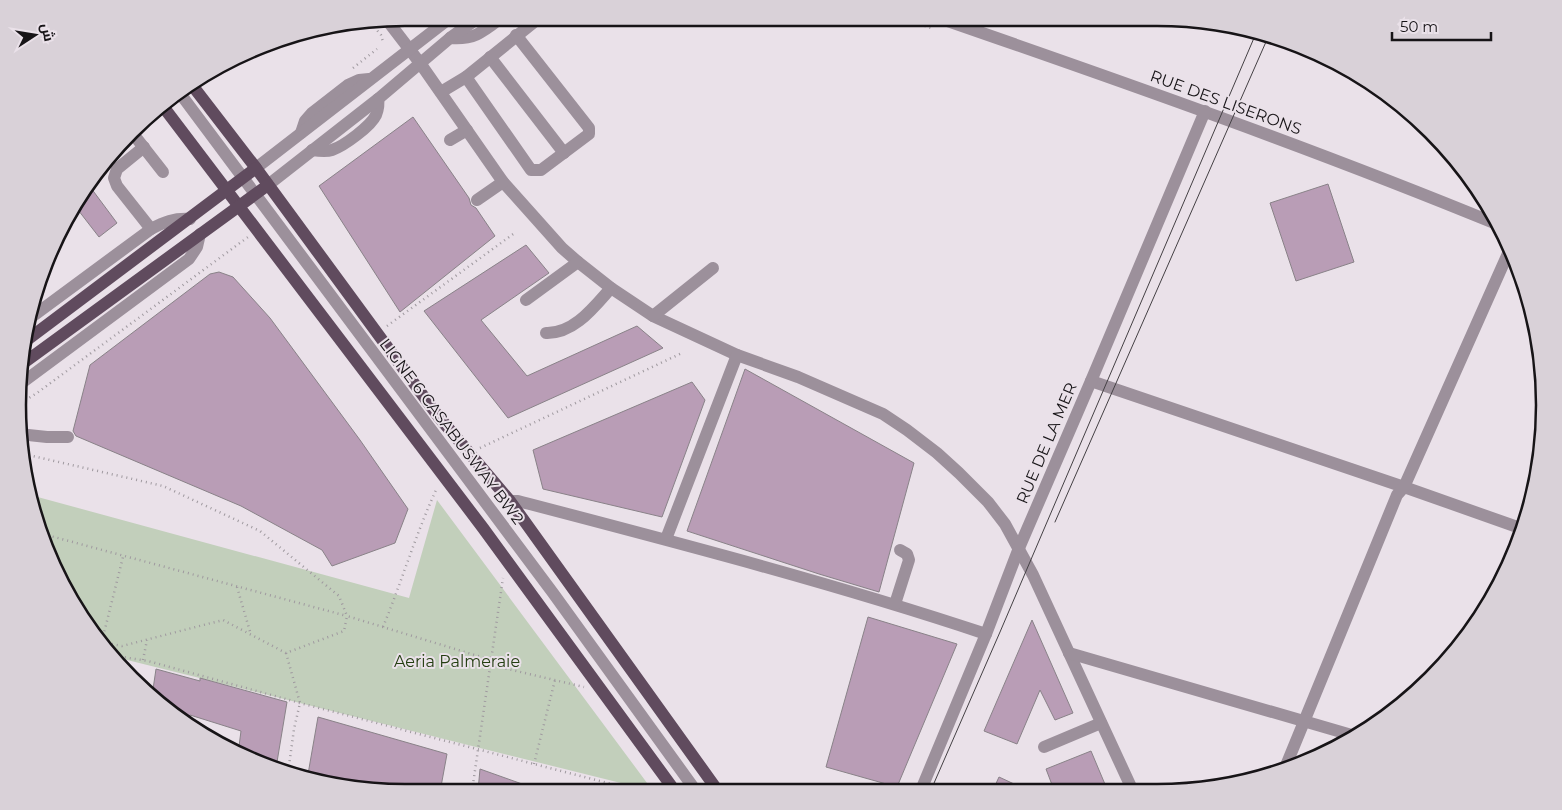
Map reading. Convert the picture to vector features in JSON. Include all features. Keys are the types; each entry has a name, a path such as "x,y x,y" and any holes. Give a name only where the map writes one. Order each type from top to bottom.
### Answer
{"main road":[{"path":"196,90 256,168 438,416 510,501 713,784"},
{"path":"166,111 506,559 670,784"},
{"path":"33,335 256,168"},
{"path":"29,359 268,185"}],"street":[{"path":"256,168 410,50 438,26"},
{"path":"268,185 378,99 467,26"},
{"path":"450,38 462,39 476,36 490,26"},
{"path":"441,92 466,77 528,26"},
{"name":"RUE DES LISERONS","path":"962,26 1205,111 1487,219"},
{"path":"392,27 441,92 503,182 562,248 578,262 653,316 737,354 838,393 883,414 907,430 951,466 988,502 1005,524 1033,575 1130,784"},
{"path":"466,77 531,170 541,170 589,134 589,128 516,35"},
{"path":"490,57 564,153"},
{"name":"LIGNE 6 CASABUSWAY BW2","path":"184,98 553,593 691,784"},
{"name":"RUE DE LA MER","path":"924,784 986,634 1019,548 1205,111"},
{"path":"450,140 467,130"},
{"path":"136,138 163,172"},
{"path":"144,147 117,170 114,178 117,186 151,229"},
{"path":"476,200 503,182"},
{"path":"38,312 151,229 166,221 190,219"},
{"path":"27,379 189,259 197,248 200,234"},
{"path":"1288,760 1397,495 1404,486 1506,258"},
{"path":"526,300 578,262"},
{"path":"653,316 713,268"},
{"path":"546,334 567,330 612,288"},
{"path":"666,539 737,354"},
{"path":"1091,381 1404,486 1516,527"},
{"path":"27,435 68,437"},
{"path":"510,501 666,539 895,604 986,634"},
{"path":"895,604 910,560 907,554 900,550"},
{"path":"1069,653 1346,733"},
{"path":"1044,748 1101,723"}],"path":[{"path":"374,27 383,42"},
{"path":"386,327 516,232"},
{"path":"26,399 252,235"},
{"path":"477,450 682,353"},
{"path":"29,455 163,486 260,530 339,596 347,616 344,631 286,654"},
{"path":"383,627 399,589 422,520 437,488"},
{"path":"50,536 347,616 491,660"},
{"path":"104,634 123,557"},
{"path":"473,784 506,559"},
{"path":"237,587 251,635"},
{"path":"111,644 122,646 223,620 286,654 300,703 289,766"},
{"path":"143,660 148,640"},
{"path":"122,657 143,660 611,784"},
{"path":"491,665 586,688"},
{"path":"534,764 555,680"}],"green space":[{"name":"Aeria Palmeraie","path":"38,497 409,598 437,500 648,784 625,784 124,659 90,615 65,573 46,527"}],"building":[{"path":"413,117 469,198 471,205 476,208 495,236 400,312 319,186"},
{"path":"1328,184 1354,262 1296,281 1270,203"},
{"path":"93,191 117,223 99,237 80,212"},
{"path":"526,245 549,273 481,320 527,376 637,326 663,348 508,418 424,311"},
{"path":"219,272 233,277 270,318 360,440 408,509 395,543 332,566 322,550 241,506 76,436 73,431 90,365 210,274"},
{"path":"745,369 914,463 879,592 687,531"},
{"path":"692,382 705,400 662,517 543,489 533,450"},
{"path":"868,617 957,644 898,784 886,784 826,767"},
{"path":"1032,620 1073,713 1055,720 1040,690 1017,744 984,731"},
{"path":"156,669 200,681 200,678 287,702 277,762 239,746 241,731 190,716 153,688"},
{"path":"318,717 447,754 441,784 356,781 309,771"},
{"path":"1091,751 1105,784 1052,784 1046,769"},
{"path":"480,769 522,784 479,784"},
{"path":"999,777 1014,784 996,784"}],"tram line":[{"path":"934,784 1254,39"},
{"path":"1055,522 1266,42"}]}
